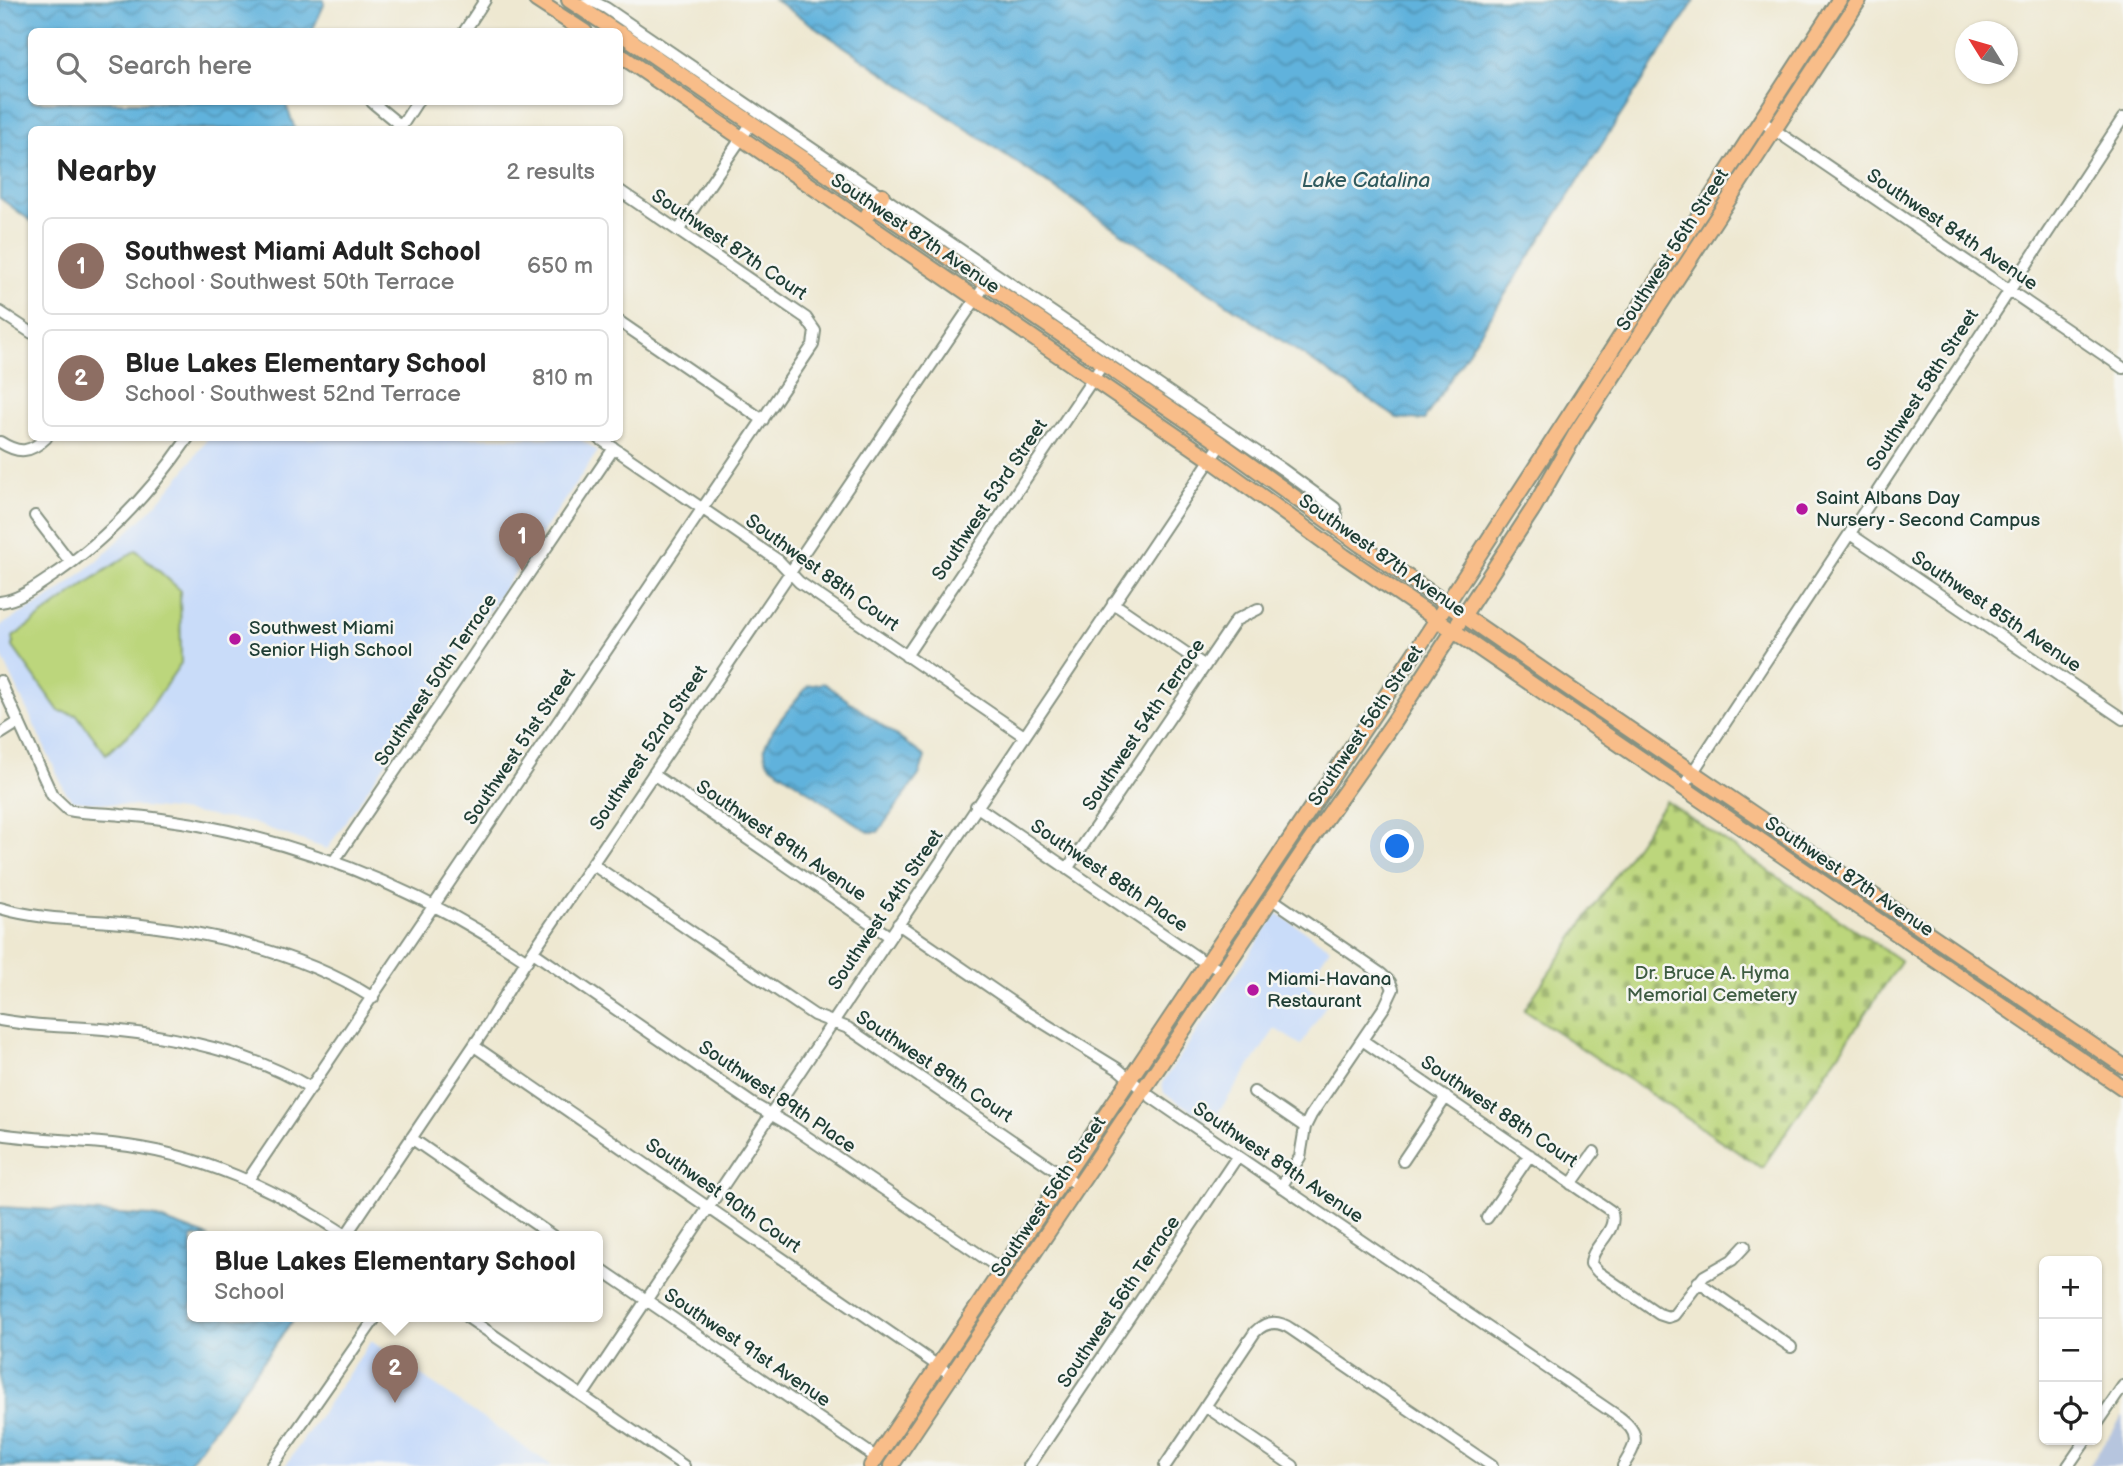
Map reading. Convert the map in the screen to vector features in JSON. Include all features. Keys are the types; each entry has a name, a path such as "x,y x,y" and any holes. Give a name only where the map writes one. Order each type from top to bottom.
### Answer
{"main road":[{"path":"536,0 578,28"},
{"name":"Southwest 56th Street","path":"874,1462 1437,619 1839,0"},
{"name":"Southwest 56th Street","path":"891,1466 1393,723 1533,509 1565,450 1859,0"},
{"name":"Southwest 87th Avenue","path":"574,3 612,28"},
{"name":"Southwest 87th Avenue","path":"623,35 751,124 878,201 986,284 1221,444 1463,616 2123,1066"},
{"name":"Southwest 87th Avenue","path":"623,57 2123,1088"},
{"path":"863,221 878,201"},
{"path":"1629,321 1643,330"},
{"path":"1307,528 1326,530 1334,526"},
{"path":"1804,869 1814,855"},
{"path":"1884,924 1894,909"},
{"path":"1920,949 1931,935"},
{"path":"1993,999 2004,985"}],"street":[{"path":"467,28 485,0"},
{"name":"Southwest 87th Avenue","path":"574,3 594,2 606,8 878,201 1331,504 1337,512 1334,526"},
{"path":"375,105 398,126"},
{"path":"401,126 415,105"},
{"name":"Southwest 58th Street","path":"1683,787 2123,118"},
{"name":"Southwest 84th Avenue","path":"1760,120 2123,368"},
{"path":"678,231 751,124"},
{"name":"Southwest 87th Court","path":"623,193 799,313 815,331"},
{"name":"Southwest 52nd Street","path":"351,1231 592,864 986,284"},
{"path":"0,312 28,330"},
{"path":"623,323 763,420"},
{"name":"Southwest 51st Street","path":"248,1180 809,352 815,339 815,331"},
{"name":"Southwest 53rd Street","path":"906,656 1104,364"},
{"path":"0,442 17,451 27,451 42,441"},
{"path":"0,611 5,602 71,564 107,534 137,504 185,441"},
{"name":"Southwest 88th Court","path":"603,441 779,561 799,582 1024,736"},
{"name":"Southwest 54th Street","path":"582,1396 1221,444"},
{"name":"Southwest 50th Terrace","path":"334,861 614,448"},
{"path":"35,516 71,564"},
{"name":"Southwest 85th Avenue","path":"1850,534 2123,719"},
{"path":"1113,603 1205,666"},
{"name":"Southwest 54th Terrace","path":"1067,869 1236,620 1258,609"},
{"name":"Southwest 89th Place","path":"0,681 52,794 57,802 68,810 147,817 198,825 295,848 334,861 434,906 530,957 1002,1270"},
{"path":"0,734 19,722"},
{"name":"Southwest 89th Avenue","path":"653,774 890,936"},
{"name":"Southwest 88th Place","path":"976,806 1223,972"},
{"name":"Southwest 89th Court","path":"592,864 803,1008 848,1028 1079,1187"},
{"path":"1272,899 1380,973 1393,989 1385,1006 1305,1127 1300,1157 1281,1187"},
{"path":"0,908 36,917 134,924 210,937 297,963 346,982 373,998"},
{"name":"Southwest 89th Avenue","path":"898,924 1130,1079 1237,1157 1619,1417 1631,1427 1635,1436 1633,1449 1623,1466"},
{"path":"0,1020 41,1026 113,1030 193,1044 271,1068 311,1088"},
{"name":"Southwest 88th Court","path":"1362,1040 1608,1208 1613,1216 1611,1227 1590,1262 1598,1272 1659,1314 1668,1317 1679,1309 1698,1282"},
{"name":"Southwest 90th Court","path":"474,1046 953,1376"},
{"path":"1254,1092 1305,1127"},
{"path":"1403,1161 1446,1097"},
{"path":"0,1134 113,1144 158,1151 209,1164 302,1207 340,1231"},
{"path":"411,1138 545,1231"},
{"path":"1571,1184 1594,1152"},
{"path":"1487,1218 1530,1155"},
{"name":"Southwest 56th Terrace","path":"1029,1466 1237,1157"},
{"path":"1745,1246 1732,1260 1698,1282 1791,1347"},
{"name":"Southwest 91st Avenue","path":"603,1270 874,1462"},
{"path":"272,1466 373,1322"},
{"path":"474,1322 684,1466"},
{"path":"1165,1466 1255,1332 1268,1323 1287,1326 1490,1465"},
{"path":"2102,1417 2123,1386"},
{"path":"1205,1406 1293,1466"},
{"path":"2068,1466 2083,1445"}],"shaded area":[{"name":"Southwest Miami Senior High School","path":"206,441 583,441 598,451 327,849 250,822 173,810 72,800 65,791 0,652 0,626 57,593 98,560 152,509"},
{"path":"1277,913 1330,948 1306,984 1328,1002 1301,1045 1275,1029 1211,1123 1164,1093 1162,1083"},
{"path":"371,1341 552,1466 285,1466"},
{"path":"2123,1416 2123,1466 2088,1466"}],"green space":[{"path":"136,550 180,590 181,663 137,727 106,754 77,715 59,711 13,647 13,637"},
{"name":"Dr. Bruce A. Hyma Memorial Cemetery","path":"1666,801 1901,961 1762,1168 1524,1010"}],"water":[{"path":"0,0 324,0 313,28 28,28 28,105 286,105 294,126 28,126 28,219 0,198"},
{"name":"Lake Catalina","path":"775,0 1695,0 1424,420 1397,418"},
{"path":"824,683 925,757 919,775 878,832 869,832 862,828 767,761 765,747 778,723 808,686"},
{"path":"0,1207 152,1216 193,1231 187,1231 187,1322 291,1322 187,1466 0,1466"}],"place":[{"name":"Saint Albans Day Nursery - Second Campus","path":"1802,509"},
{"name":"Southwest Miami Adult School","path":"522,571"},
{"name":"Southwest Miami Senior High School","path":"235,639"},
{"name":"Miami-Havana Restaurant","path":"1253,990"},
{"name":"Blue Lakes Elementary School","path":"395,1403"}]}
